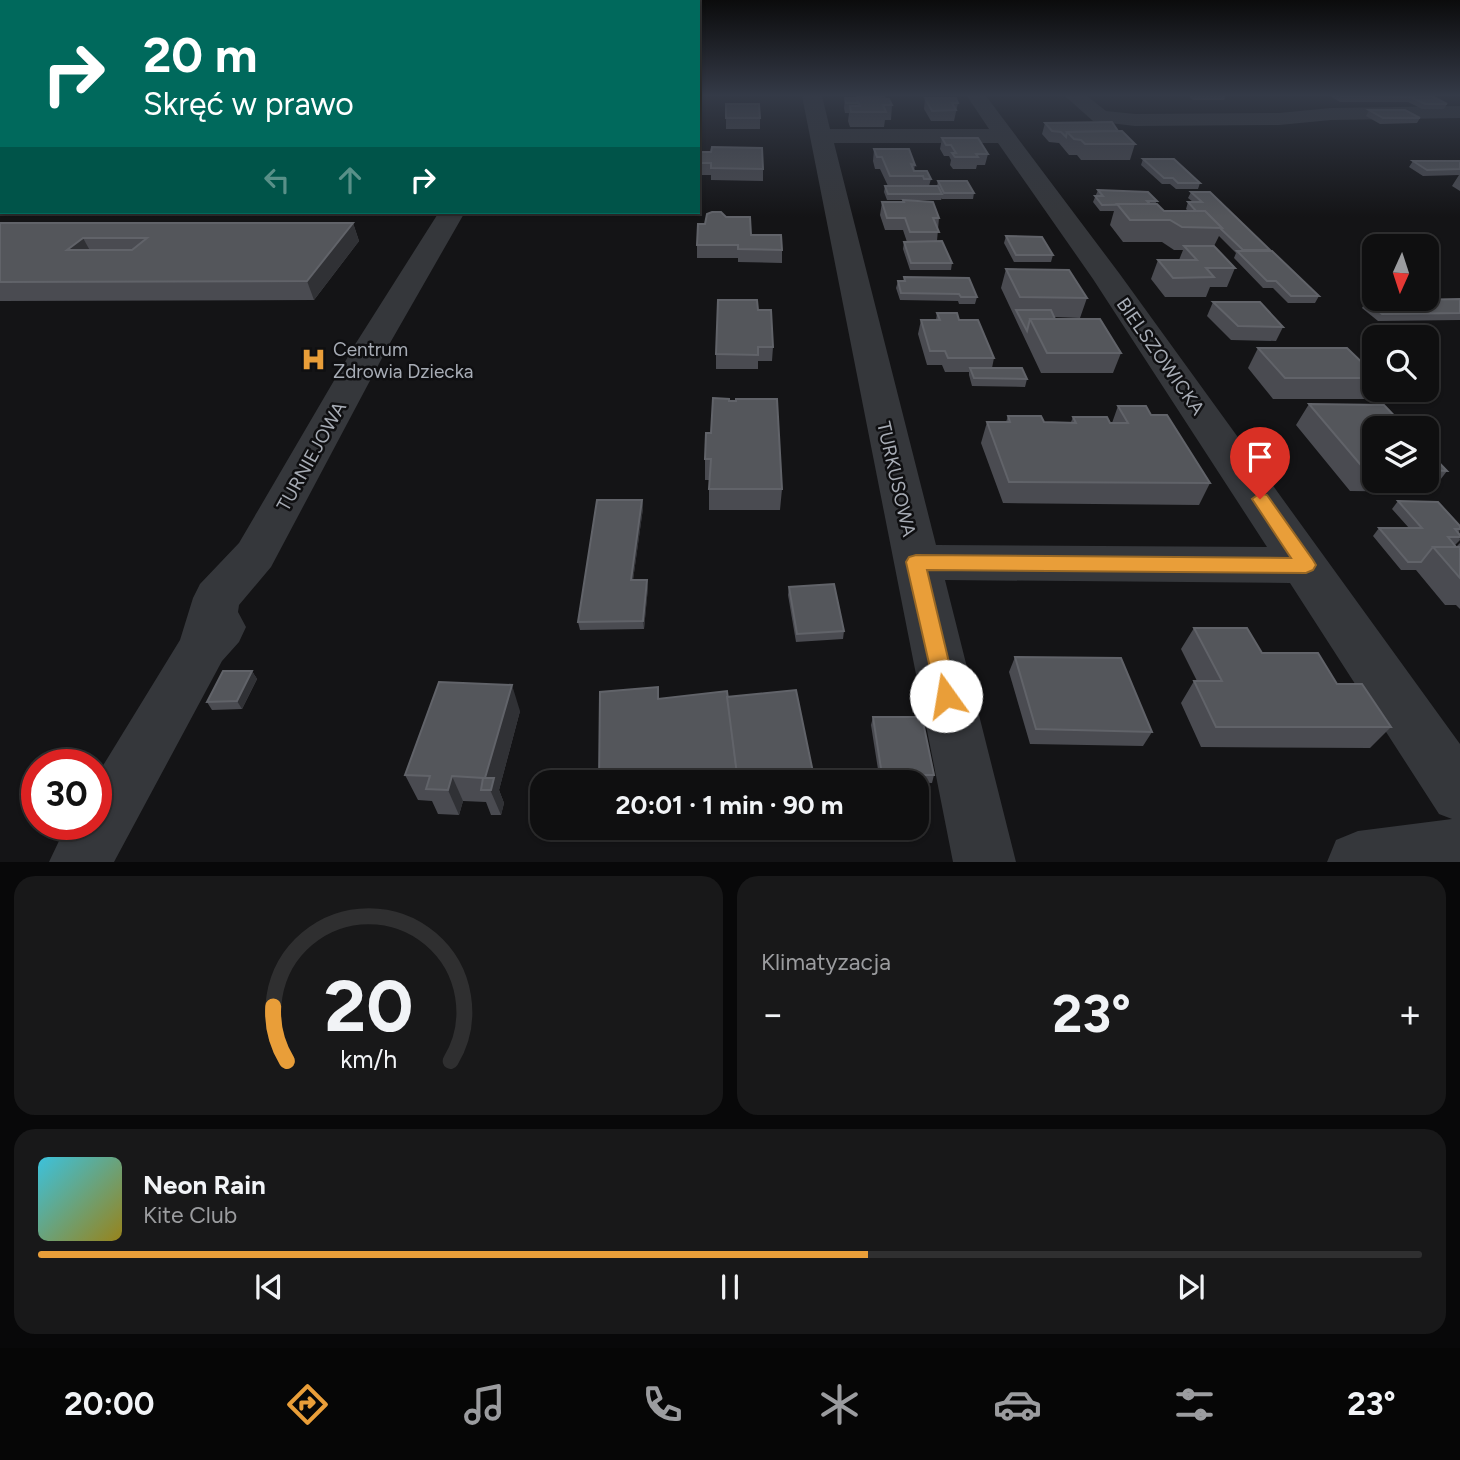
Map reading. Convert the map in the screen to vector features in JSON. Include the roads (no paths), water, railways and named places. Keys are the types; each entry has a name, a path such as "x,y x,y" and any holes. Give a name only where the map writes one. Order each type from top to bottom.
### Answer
{"street":[{"name":"TURKUSOWA","path":"820,136 985,862"},
{"name":"BIELSZOWICKA","path":"1006,136 1306,565 1460,793"},
{"name":"TURNIEJOWA","path":"80,862 204,646 248,598 255,555 373,343 451,214"},
{"path":"916,562 1306,565"},
{"path":"1358,862 1460,849"}],"place":[{"name":"Centrum Zdrowia Dziecka","path":"313,360"}]}
